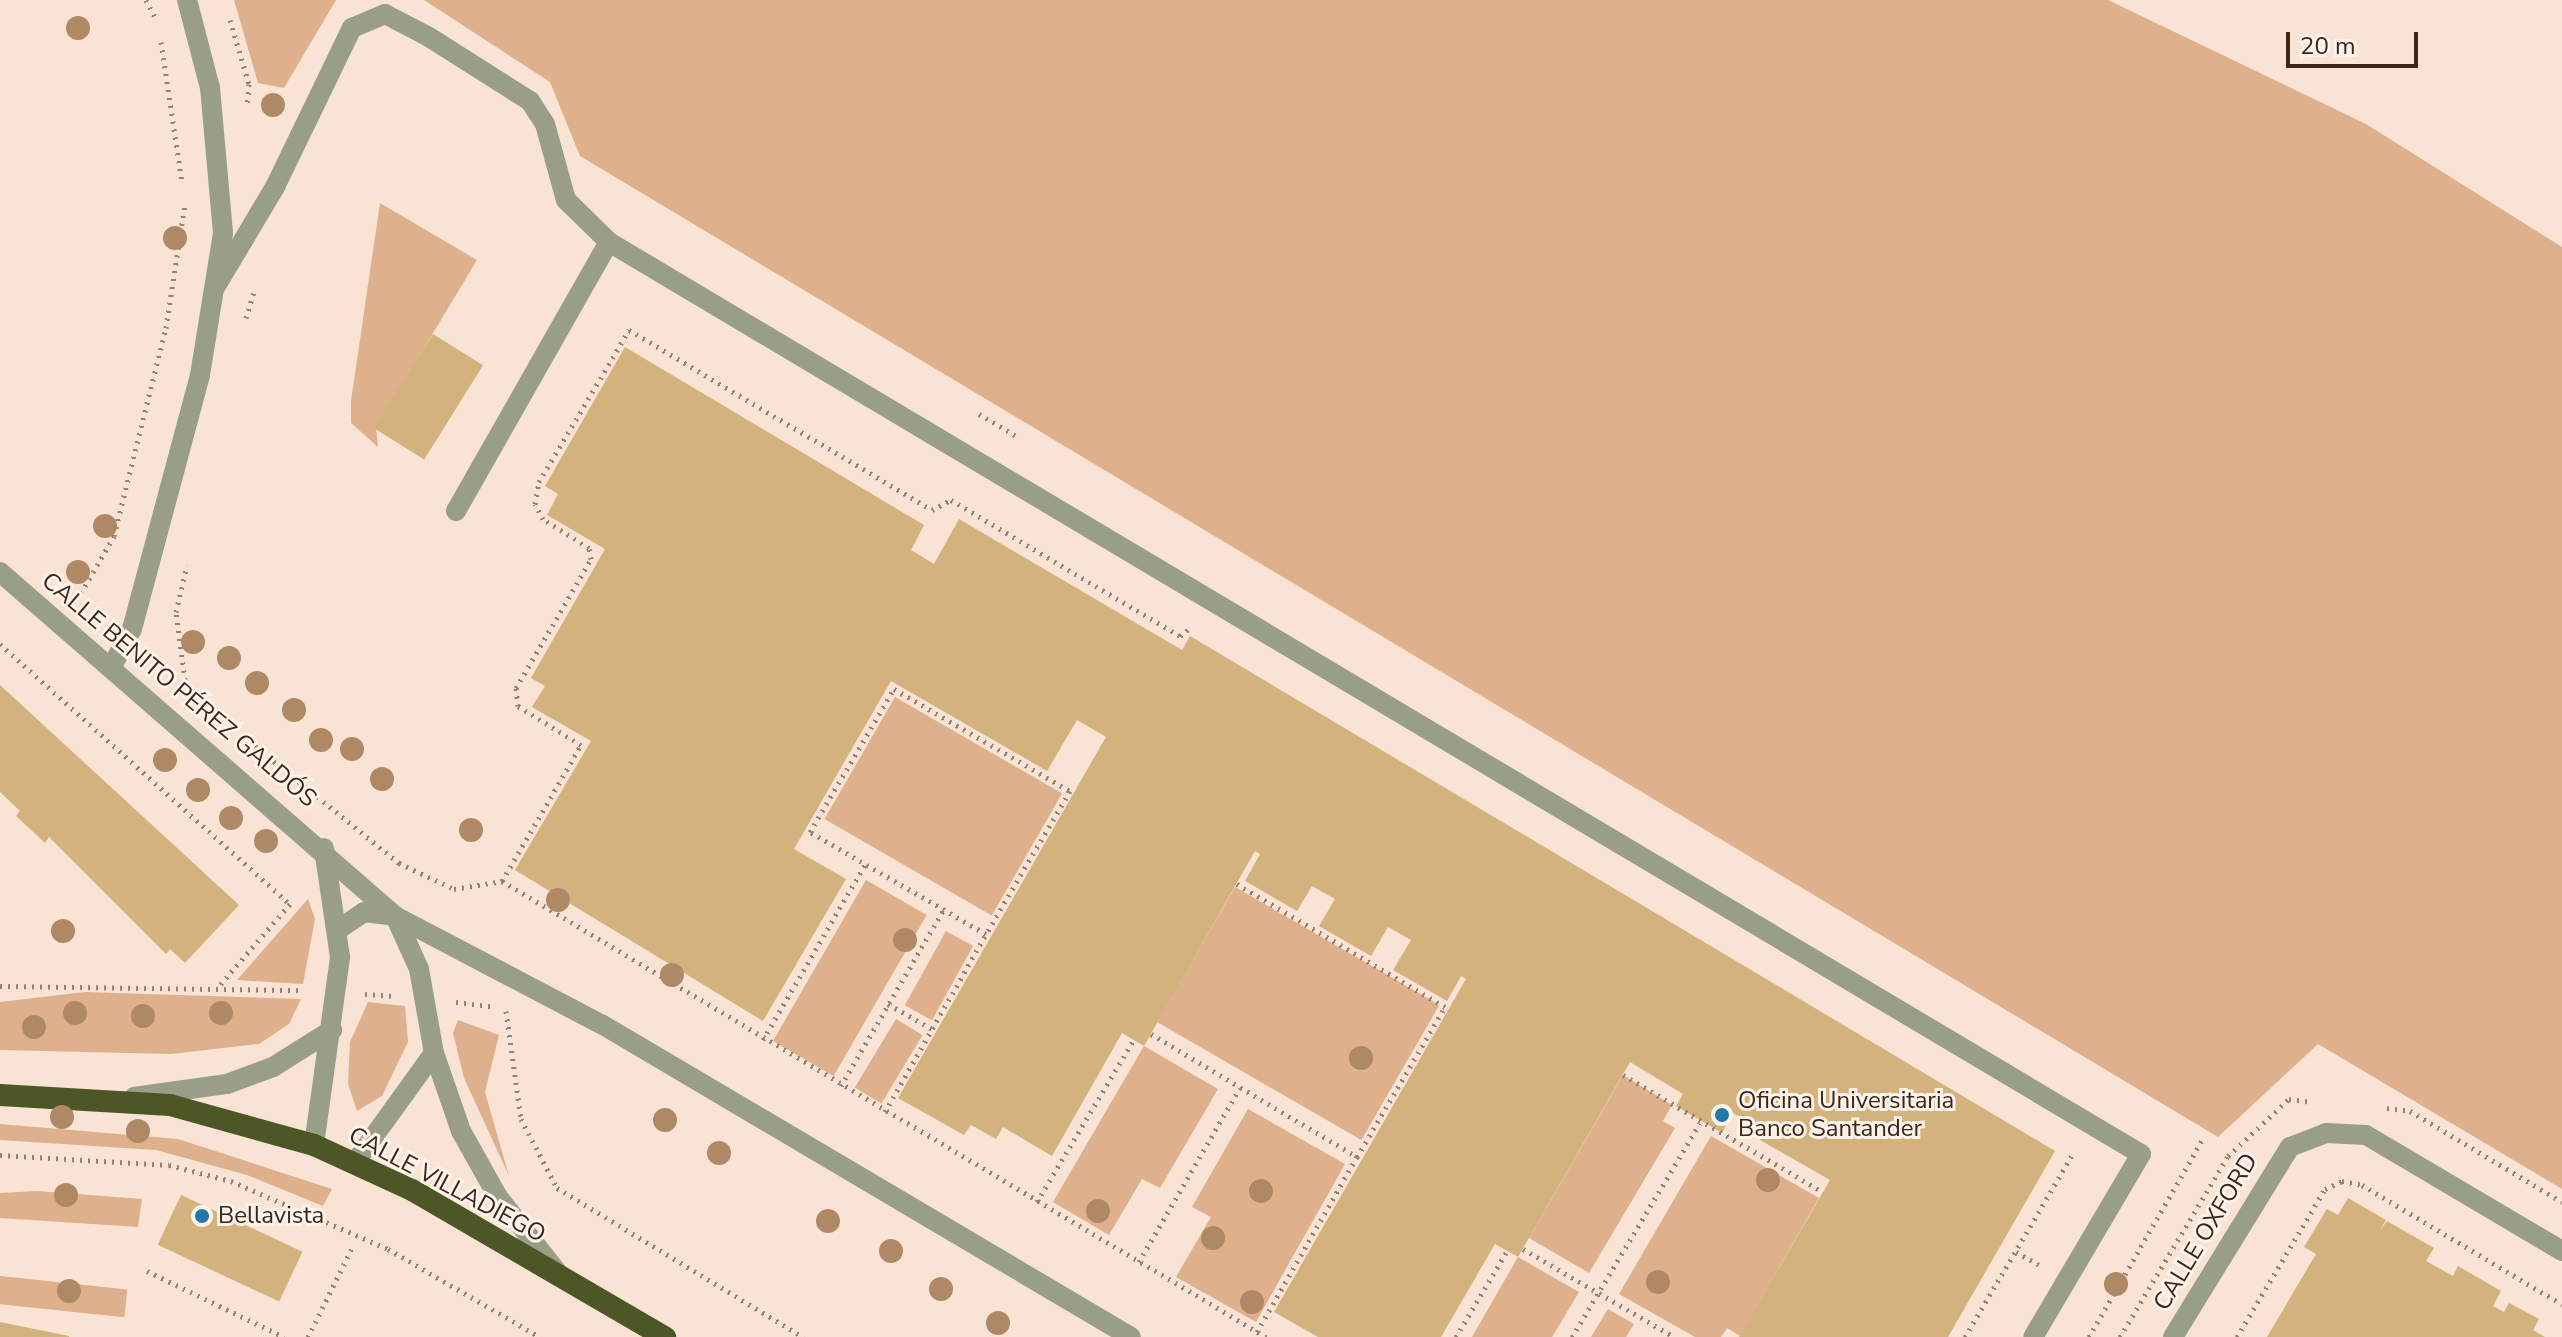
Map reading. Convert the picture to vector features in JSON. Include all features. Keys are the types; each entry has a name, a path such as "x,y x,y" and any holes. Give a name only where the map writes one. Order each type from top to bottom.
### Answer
{"highway":[{"name":"CALLE VILLADIEGO","path":"0,1095 123,1098 242,1121 314,1145 356,1161 665,1337"}],"street":[{"path":"112,666 132,629 216,286 220,169 187,0"},
{"path":"216,286 275,187 352,28 385,14 530,101 545,124 566,200 609,242 2141,1154 2033,1337"},
{"path":"456,511 609,242"},
{"name":"CALLE BENITO PÉREZ GALDÓS","path":"0,572 324,848 395,916 419,969 434,1053 461,1131 491,1184 560,1276"},
{"path":"314,1145 332,1030 339,929 324,848"},
{"path":"339,929 364,912 395,916 603,1025 1131,1337"},
{"path":"123,1098 227,1084 273,1067 332,1030"},
{"path":"356,1161 434,1053"},
{"name":"CALLE OXFORD","path":"2173,1337 2290,1147 2326,1133 2366,1135 2562,1251"}],"path":[{"path":"81,593 114,536 166,328 185,201 158,23 146,0"},
{"path":"244,323 257,284"},
{"path":"502,881 581,745 518,706 516,688 591,559 589,548 543,519 535,504 539,482 629,330 932,510 951,500 1180,636 1186,626 1199,633"},
{"path":"979,414 1016,436"},
{"path":"189,552 176,612 177,661 186,690 198,700"},
{"path":"0,644 290,904 219,987"},
{"path":"885,1112 1070,791 894,689 810,832 986,934"},
{"path":"245,738 399,863 454,889 502,881 763,1041 1266,1337"},
{"path":"763,1041 865,865"},
{"path":"1237,884 1445,1007 1257,1332"},
{"path":"841,1086 944,909"},
{"path":"0,986 219,987 319,991"},
{"path":"468,1003 506,1009 521,1119 557,1188 803,1337"},
{"path":"888,1004 932,1029"},
{"path":"1151,1034 1357,1157"},
{"path":"1037,1202 1134,1039"},
{"path":"1623,1075 1700,1123 1823,1192"},
{"path":"1139,1262 1240,1088"},
{"path":"1572,1337 1700,1123"},
{"path":"2089,1337 2203,1139"},
{"path":"1965,1337 2076,1149 2062,1141"},
{"path":"0,1155 169,1165 221,1177 388,1249 540,1337"},
{"path":"2237,1337 2325,1189 2342,1181 2362,1185 2562,1304"},
{"path":"308,1337 352,1248"},
{"path":"1523,1249 1674,1337"},
{"path":"1456,1337 1507,1251"},
{"path":"147,1271 284,1337"}],"shaded area":[{"path":"234,0 336,0 284,88 258,83"},
{"path":"424,0 2108,0 2366,124 2562,247 2562,1189 2318,1044 2218,1137 580,156 550,82"},
{"path":"380,203 477,260 376,428 378,447 351,423 351,401"},
{"path":"895,697 1062,794 992,916 824,819"},
{"path":"866,880 927,915 834,1076 773,1041"},
{"path":"1235,887 1439,1005 1361,1140 1157,1022"},
{"path":"308,899 315,919 303,984 237,980"},
{"path":"946,931 973,946 932,1020 905,1005"},
{"path":"85,992 301,999 289,1024 259,1044 171,1054 0,1050 0,1002"},
{"path":"368,1002 405,1006 408,1042 382,1096 357,1111 348,1084 350,1042"},
{"path":"896,1019 923,1035 881,1104 855,1088"},
{"path":"458,1020 499,1035 485,1092 509,1176 464,1078 453,1033"},
{"path":"1144,1046 1218,1089 1160,1188 1142,1179 1109,1235 1053,1202"},
{"path":"1623,1075 1672,1105 1663,1121 1675,1128 1589,1273 1529,1238"},
{"path":"1248,1109 1345,1164 1256,1322 1176,1277 1211,1217 1192,1207"},
{"path":"0,1124 178,1139 332,1189 323,1206 247,1175 156,1150 0,1140"},
{"path":"1711,1136 1819,1198 1740,1336 1727,1328 1721,1337 1695,1337 1619,1294"},
{"path":"37,1191 142,1199 138,1227 0,1218 0,1193"},
{"path":"1518,1257 1579,1292 1552,1337 1472,1337"},
{"path":"0,1276 127,1289 124,1317 0,1304"},
{"path":"1608,1309 1634,1324 1626,1337 1591,1337"}],"building":[{"path":"433,334 483,365 424,459 374,428"},
{"path":"625,347 924,525 911,550 934,564 959,519 1182,650 1190,636 2055,1151 1948,1337 1739,1337 1830,1180 1760,1140 1765,1131 1733,1113 1722,1133 1676,1106 1683,1094 1630,1062 1518,1257 1495,1244 1441,1337 1318,1337 1274,1312 1466,979 1461,976 1447,1001 1393,970 1411,940 1388,927 1371,956 1319,926 1335,899 1312,886 1297,911 1245,881 1260,854 1255,851 1144,1046 1122,1033 1052,1156 1003,1127 996,1139 971,1125 964,1135 898,1098 1106,737 1077,720 1047,771 891,681 794,849 846,879 763,1021 515,870 591,741 532,707 545,686 531,678 605,549 547,515 558,494 545,486"},
{"path":"0,685 239,905 185,963 170,949 166,954 49,837 45,843 16,816 20,811 0,792"},
{"path":"181,1195 302,1252 279,1301 158,1245"},
{"path":"2348,1198 2386,1220 2379,1232 2387,1221 2434,1248 2426,1261 2453,1276 2458,1266 2501,1291 2493,1306 2504,1312 2509,1303 2539,1319 2533,1330 2545,1337 2267,1337 2316,1254 2304,1247 2327,1209 2338,1215"},
{"path":"0,1322 69,1336 69,1337 0,1337"}],"place":[{"name":"Oficina Universitaria Banco Santander","path":"1722,1115"},
{"name":"Bellavista","path":"202,1216"}]}
